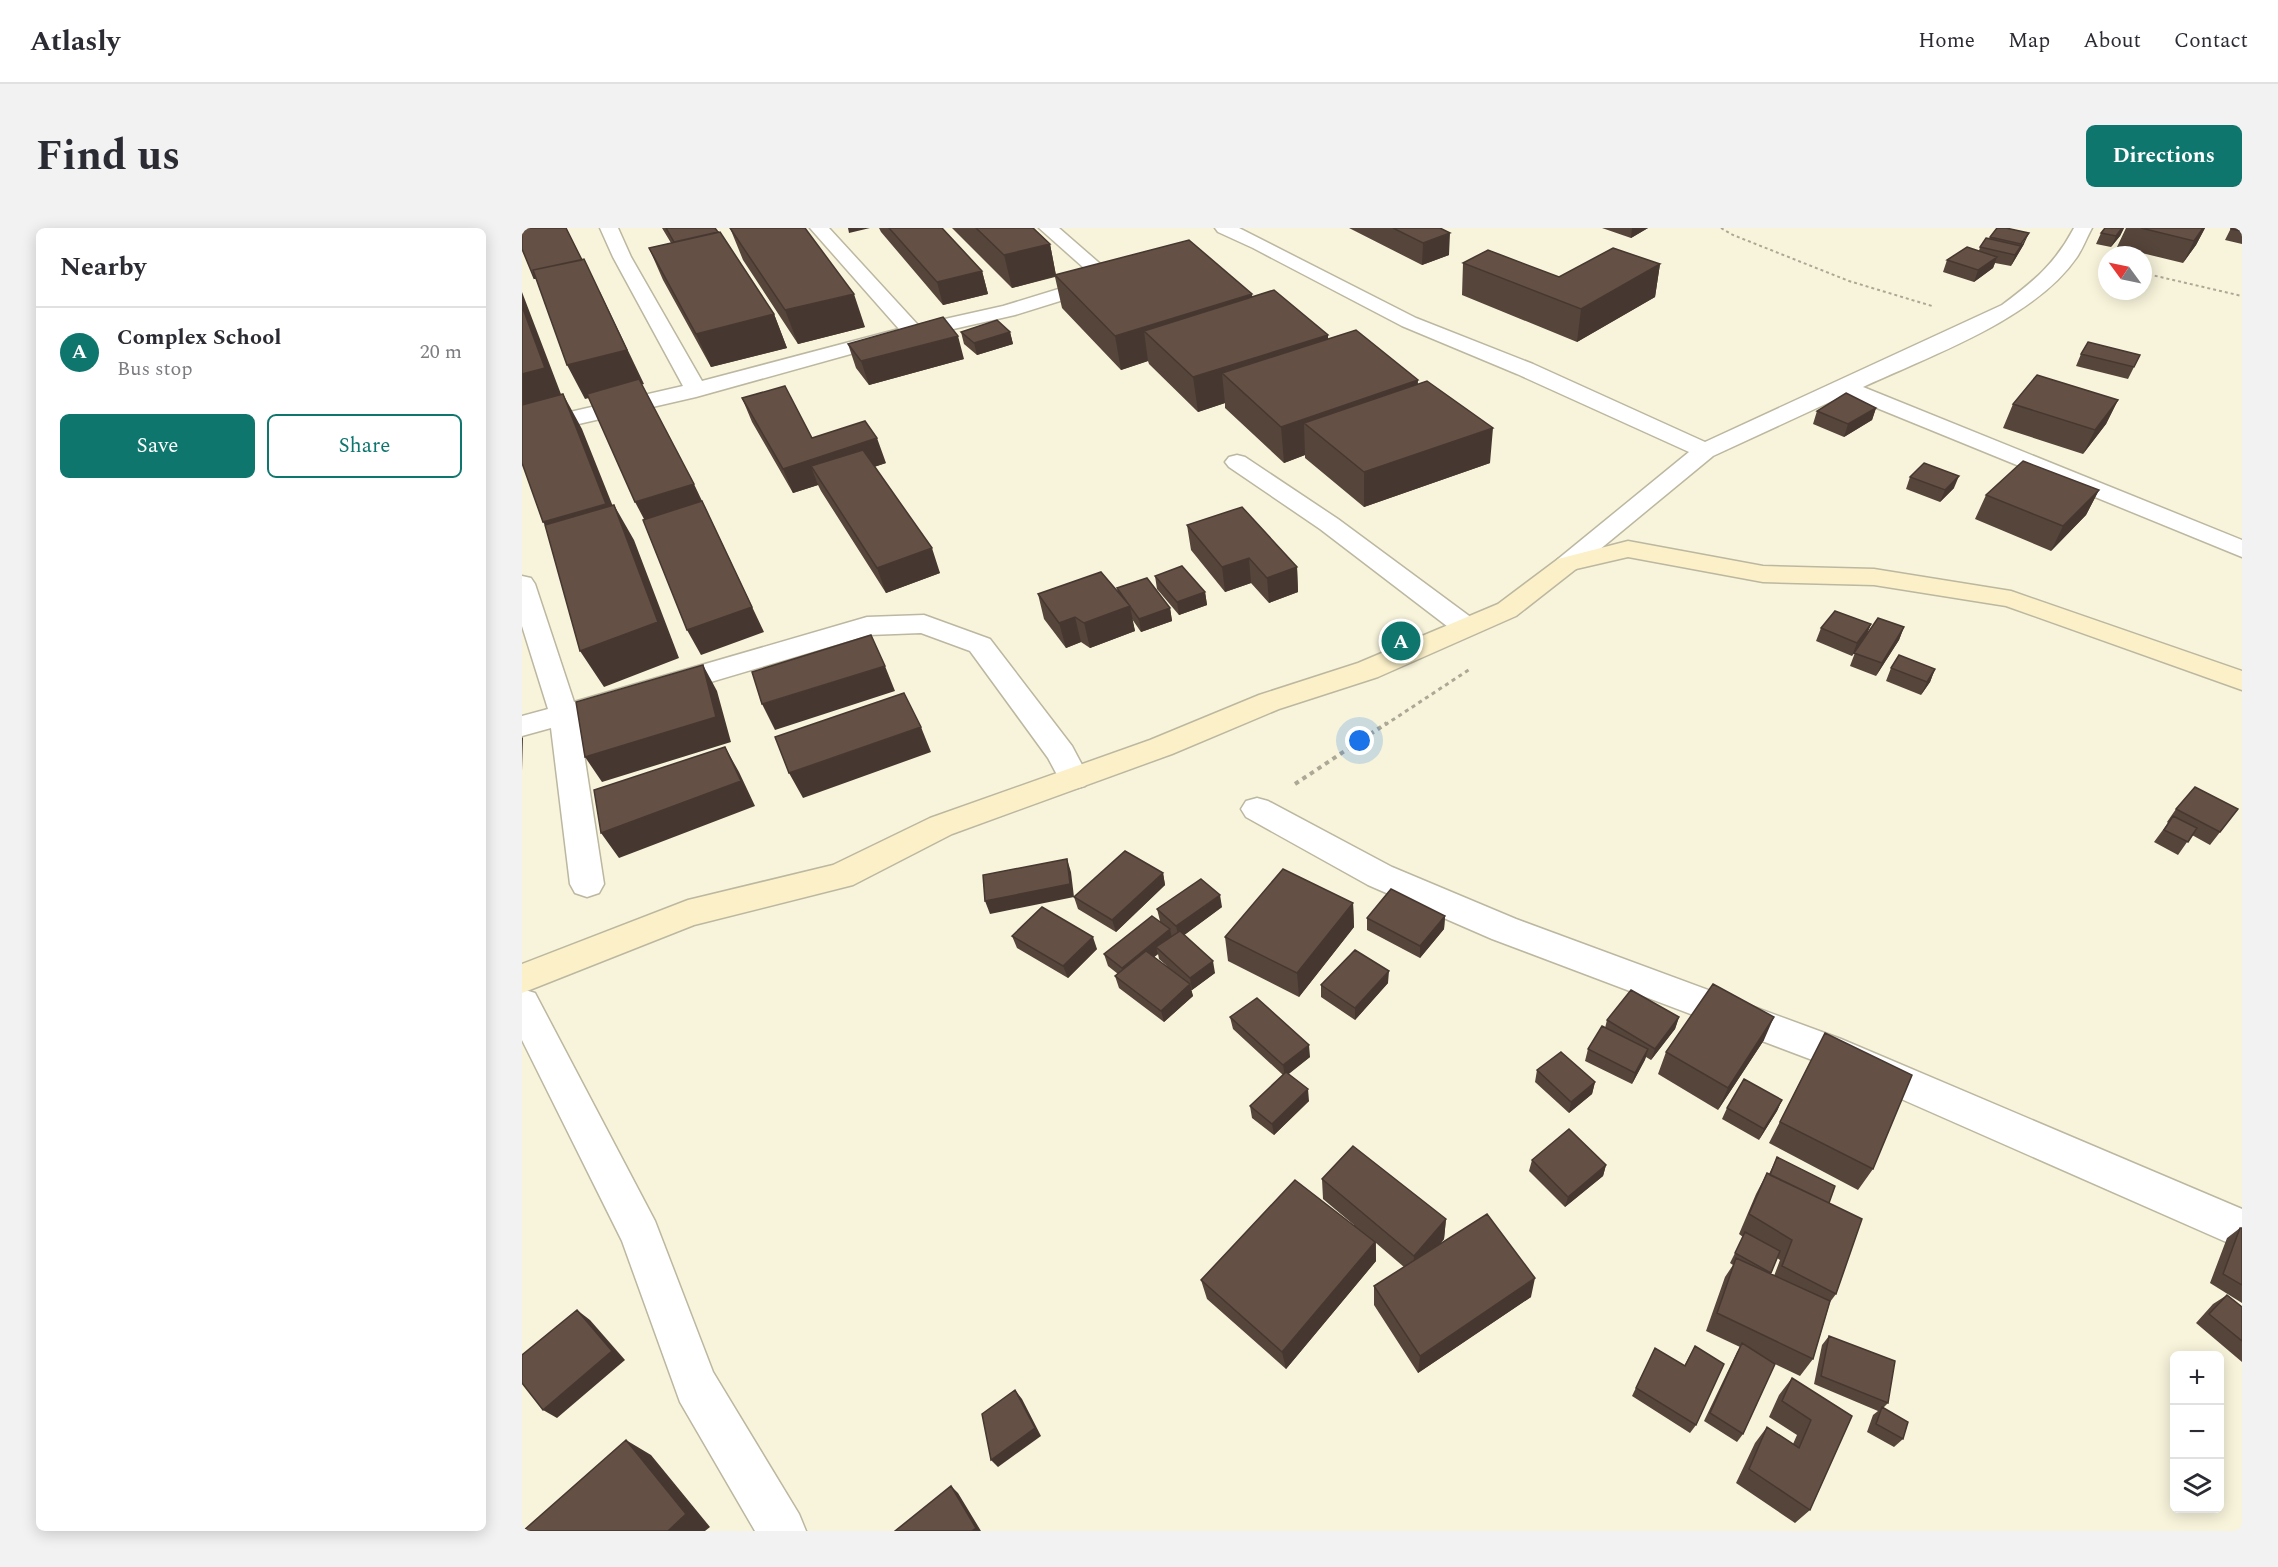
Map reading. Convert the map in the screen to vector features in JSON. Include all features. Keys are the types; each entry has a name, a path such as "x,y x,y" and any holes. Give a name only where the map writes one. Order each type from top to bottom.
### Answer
{"main road":[{"path":"522,979 688,913 841,876 941,826 1161,747 1269,702 1368,670 1507,610 1567,564 1628,549 1763,574 1874,577 2011,599 2242,681"}],"street":[{"path":"609,228 622,257 696,390"},
{"path":"819,228 914,333"},
{"path":"522,430 696,390 1008,311 1098,283 1103,275 1048,228"},
{"path":"1224,228 1409,322 1525,369 1705,451"},
{"path":"1567,564 1705,451 2010,309 2040,285 2069,255 2083,228"},
{"path":"1845,387 2242,549"},
{"path":"1238,462 1329,524 1466,627"},
{"path":"522,584 564,716 587,884"},
{"path":"522,726 564,716 867,626 924,624 980,645 1061,753 1074,778"},
{"path":"1257,809 1380,876 1504,929 1828,1050 2242,1229"},
{"path":"522,1004 640,1235 696,1386 782,1531"}],"path":[{"path":"1721,228 1850,281 1984,322"},
{"path":"2152,275 2242,296"},
{"path":"1257,809 1475,666"}],"building":[{"path":"522,228 566,228 582,260 533,270 534,278 522,249"},
{"path":"666,228 715,228 718,232 674,242"},
{"path":"730,228 805,228 854,294 785,310"},
{"path":"889,228 942,228 982,271 937,282"},
{"path":"976,228 1033,228 1050,244 1004,255"},
{"path":"1393,228 1440,228 1450,233 1423,243"},
{"path":"1997,228 2029,233 2021,244 1990,237"},
{"path":"2105,228 2122,228 2116,236 2101,233"},
{"path":"2141,228 2203,228 2194,241"},
{"path":"720,232 774,314 696,334 649,248"},
{"path":"1986,238 2021,246 2015,255 1980,247"},
{"path":"1189,240 1252,294 1115,336 1055,275"},
{"path":"1967,247 1997,257 1978,270 1947,260"},
{"path":"1613,248 1660,264 1581,309 1463,263 1488,250 1559,277"},
{"path":"584,259 627,350 567,365 533,270"},
{"path":"1274,290 1328,335 1193,377 1144,331"},
{"path":"522,306 545,368 522,374"},
{"path":"943,317 958,336 861,361 848,344"},
{"path":"997,320 1010,332 974,343 961,332"},
{"path":"1356,330 1418,380 1281,427 1222,373"},
{"path":"2088,342 2140,355 2134,367 2081,354"},
{"path":"2037,375 2118,400 2095,430 2013,404"},
{"path":"639,379 694,484 635,502 587,394"},
{"path":"1427,381 1493,428 1364,472 1304,423"},
{"path":"785,386 812,438 865,421 877,438 783,469 742,398"},
{"path":"1846,393 1876,408 1848,424 1817,411"},
{"path":"563,394 606,504 543,522 522,463 522,405"},
{"path":"863,450 932,548 877,568 811,466"},
{"path":"2023,461 2099,490 2063,526 1986,495"},
{"path":"1924,463 1959,476 1945,490 1910,477"},
{"path":"702,501 752,607 687,630 643,520"},
{"path":"614,505 658,622 580,651 545,525"},
{"path":"1242,507 1297,567 1267,578 1249,558 1222,567 1187,525"},
{"path":"1182,566 1205,592 1177,602 1155,576"},
{"path":"1101,572 1130,606 1084,623 1075,617 1059,623 1038,594"},
{"path":"1147,578 1170,608 1139,619 1117,588"},
{"path":"1835,611 1871,624 1857,643 1821,628"},
{"path":"1878,618 1904,627 1882,663 1854,653"},
{"path":"871,635 885,666 762,704 752,672"},
{"path":"1899,655 1935,669 1927,682 1891,668"},
{"path":"703,665 716,717 585,757 576,702"},
{"path":"904,693 921,727 789,773 775,737"},
{"path":"725,747 741,781 601,833 594,790"},
{"path":"2195,787 2238,809 2220,832 2176,809"},
{"path":"2173,816 2197,828 2188,842 2164,830"},
{"path":"1125,851 1163,873 1112,920 1074,897"},
{"path":"1067,859 1070,884 985,901 983,875"},
{"path":"1283,869 1353,903 1297,973 1225,937"},
{"path":"1201,879 1220,895 1176,926 1157,909"},
{"path":"1391,889 1445,916 1420,946 1367,918"},
{"path":"1042,907 1093,937 1063,966 1012,936"},
{"path":"1152,916 1170,929 1122,968 1104,954"},
{"path":"1180,931 1213,961 1190,978 1156,947"},
{"path":"1355,950 1389,971 1355,1008 1321,985"},
{"path":"1146,951 1190,984 1161,1011 1115,976"},
{"path":"1713,984 1774,1017 1728,1088 1666,1052"},
{"path":"1631,990 1679,1017 1655,1049 1607,1020"},
{"path":"1257,998 1309,1045 1283,1065 1230,1017"},
{"path":"1602,1026 1648,1049 1635,1073 1588,1049"},
{"path":"1825,1033 1912,1075 1873,1169 1780,1122"},
{"path":"1561,1052 1595,1082 1571,1102 1537,1070"},
{"path":"1286,1072 1308,1089 1272,1124 1250,1106"},
{"path":"1744,1079 1782,1100 1764,1129 1727,1108"},
{"path":"1569,1129 1606,1165 1568,1197 1532,1160"},
{"path":"1353,1146 1446,1219 1414,1256 1322,1179"},
{"path":"1777,1157 1835,1186 1829,1203 1770,1175"},
{"path":"1767,1173 1862,1219 1836,1294 1782,1266 1792,1240 1749,1214"},
{"path":"1295,1180 1375,1242 1282,1352 1201,1280"},
{"path":"1487,1214 1535,1278 1420,1356 1374,1286"},
{"path":"2240,1228 2242,1228 2242,1285 2223,1274"},
{"path":"1745,1232 1780,1251 1771,1273 1735,1253"},
{"path":"1736,1258 1830,1301 1813,1359 1717,1313"},
{"path":"2227,1295 2242,1307 2242,1341 2209,1314"},
{"path":"577,1310 612,1351 543,1410 522,1383 522,1355"},
{"path":"1829,1336 1895,1361 1888,1403 1821,1376"},
{"path":"1742,1343 1775,1364 1743,1434 1710,1413"},
{"path":"1695,1346 1724,1364 1696,1425 1636,1388 1655,1348 1685,1366"},
{"path":"1792,1378 1852,1416 1810,1510 1749,1469 1767,1427 1799,1448 1811,1420 1782,1401"},
{"path":"1015,1390 1035,1428 991,1460 982,1414"},
{"path":"1882,1407 1908,1422 1903,1439 1876,1424"},
{"path":"626,1440 686,1514 668,1531 523,1531"},
{"path":"951,1486 976,1528 972,1531 895,1531"}],"place":[{"name":"Complex School","path":"1401,641"}]}
